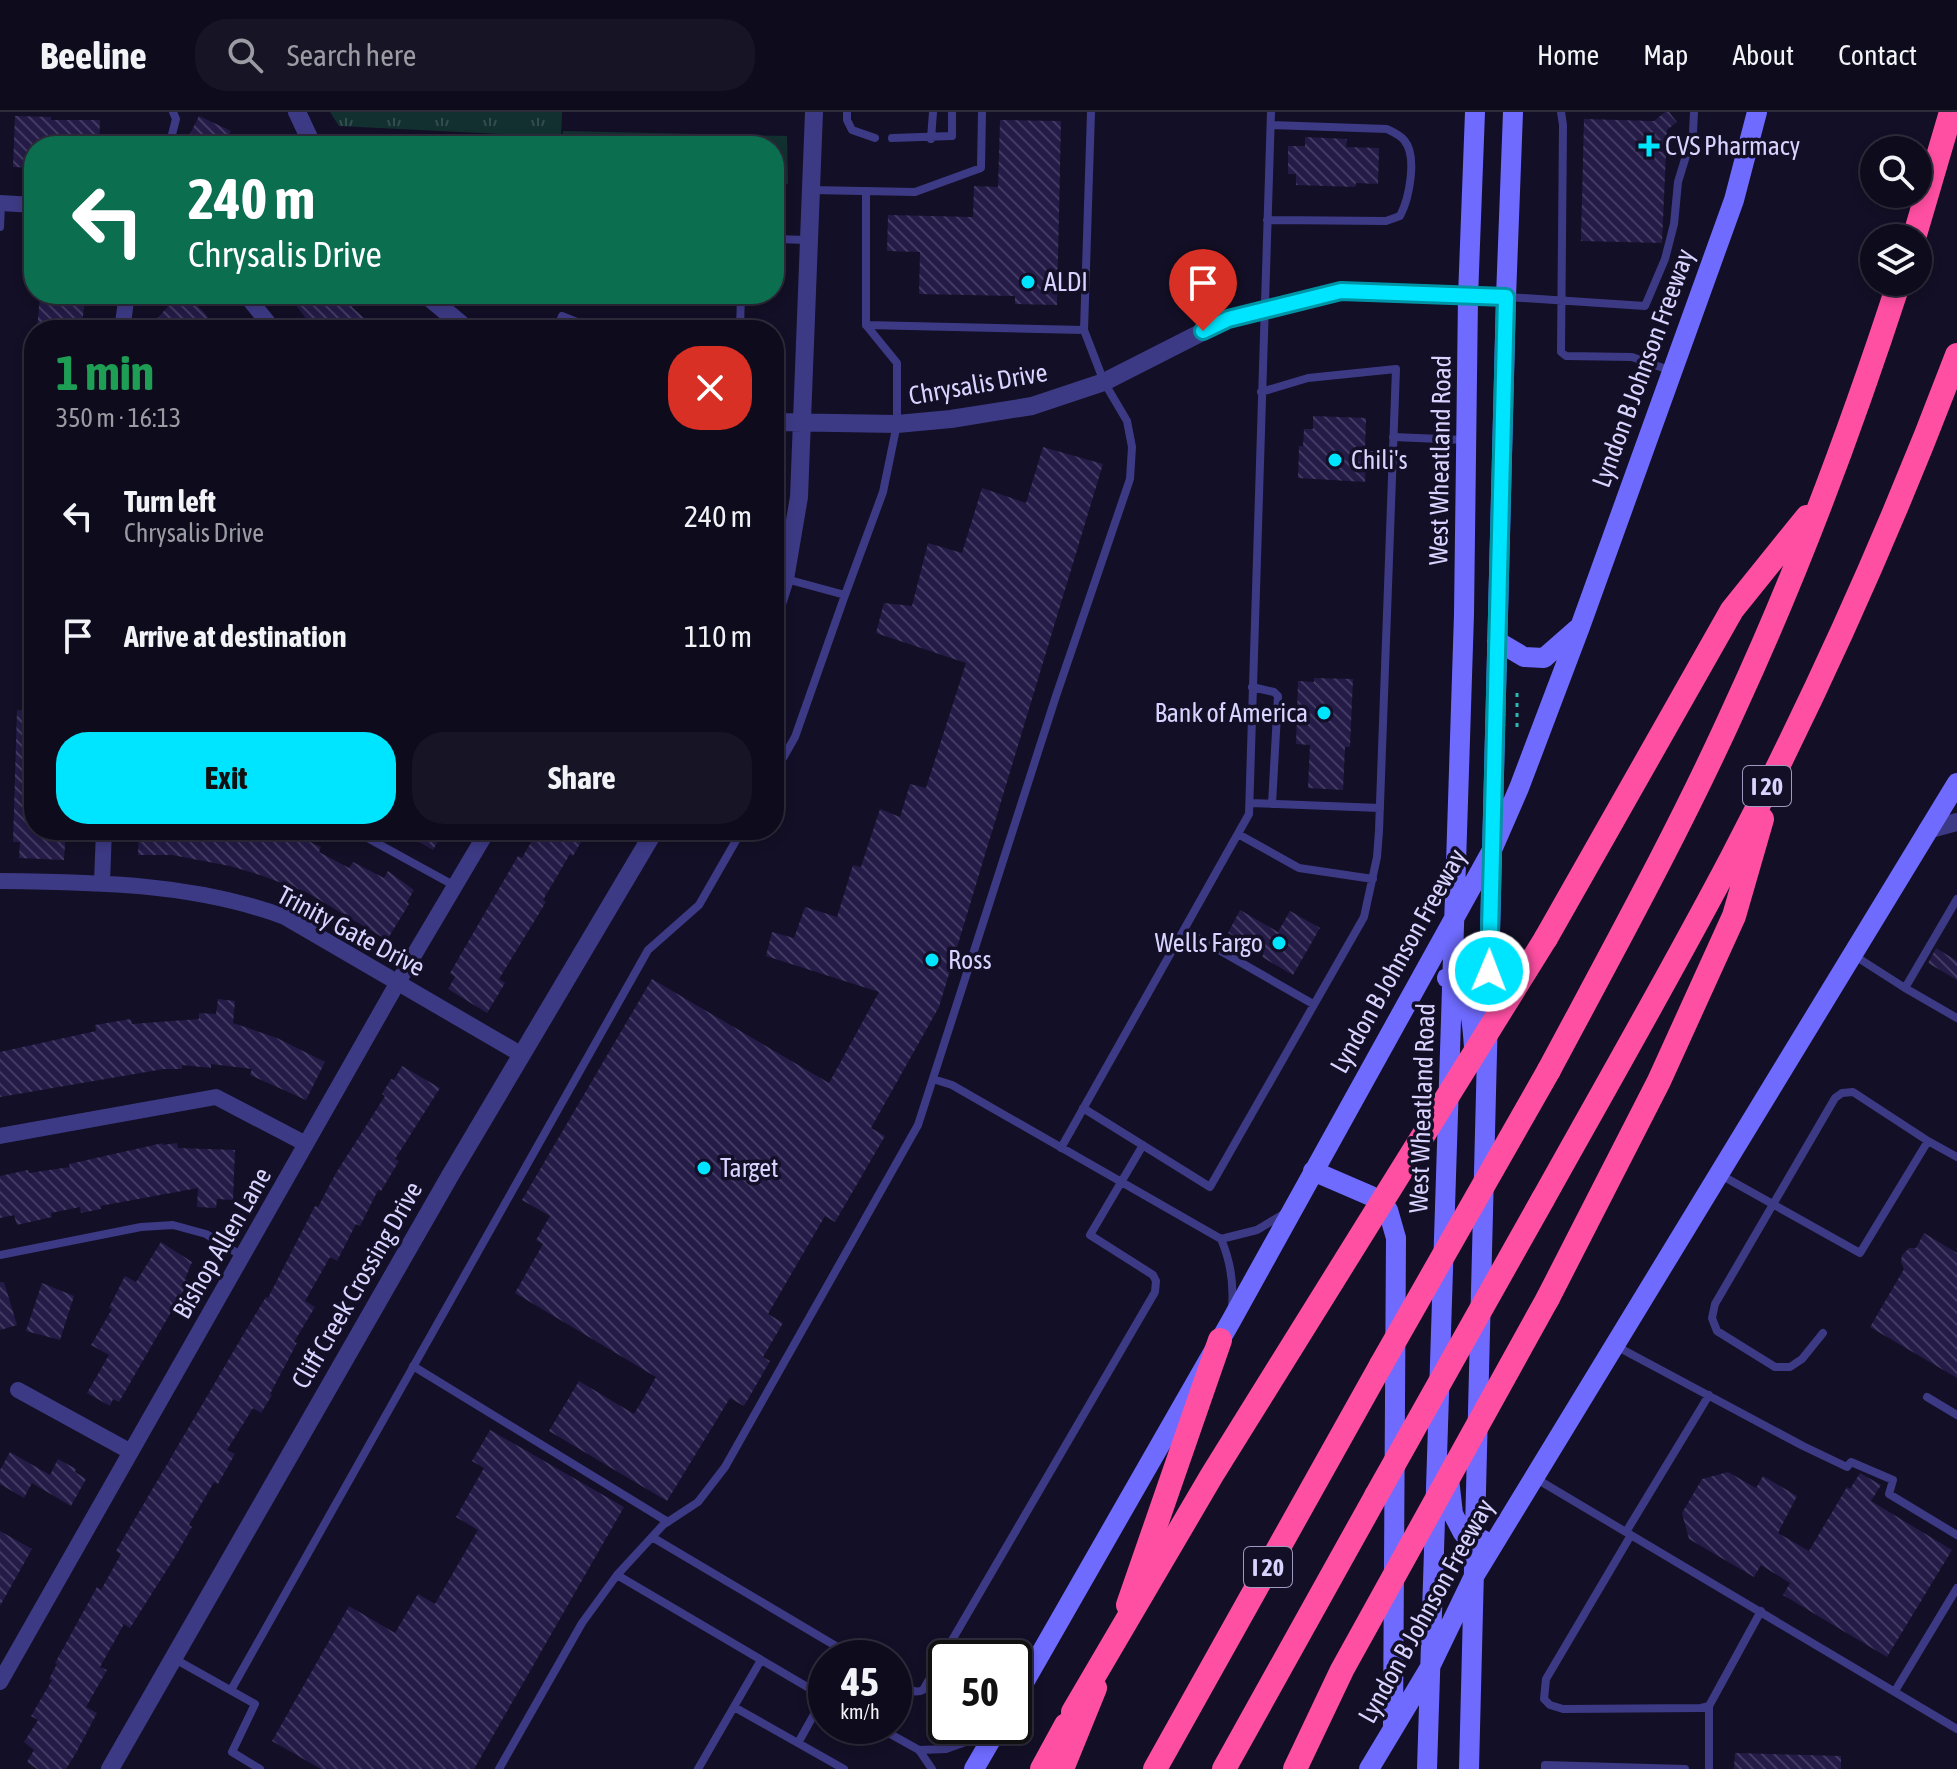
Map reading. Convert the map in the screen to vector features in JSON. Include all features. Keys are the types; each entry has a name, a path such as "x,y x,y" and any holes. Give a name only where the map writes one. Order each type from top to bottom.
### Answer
{"highway":[{"path":"1918,224 1951,112"},
{"name":"I 20","path":"1155,1769 1549,1070 1684,815 1736,706 1826,493 1894,296"},
{"name":"I 20","path":"1224,1769 1671,970 1779,762 1848,616 1957,355"},
{"path":"1042,1769 1212,1475 1546,938 1732,610 1826,493"},
{"path":"1295,1769 1342,1670 1548,1298 1659,1081 1734,916 1779,762"},
{"path":"1062,1769 1141,1571 1225,1330"}],"main road":[{"name":"West Wheatland Road","path":"1427,1769 1475,112"},
{"path":"1469,1769 1513,112"},
{"name":"Lyndon B Johnson Freeway","path":"1032,1668 1225,1330 1492,850 1580,627 1734,200 1757,112"},
{"path":"1497,641 1524,657 1544,658 1580,627"},
{"name":"Lyndon B Johnson Freeway","path":"1369,1769 1429,1669 1473,1578 1495,1541 1957,783"},
{"path":"1424,970 1452,980 1468,999 1475,1062 1486,1093"},
{"path":"1313,1171 1371,1196 1388,1210 1396,1238 1393,1730"},
{"path":"1437,1454 1450,1472 1453,1514 1463,1533 1474,1539 1495,1541"},
{"path":"974,1769 989,1744"}],"street":[{"path":"297,112 308,136"},
{"path":"784,582 799,497 814,112"},
{"path":"0,203 24,204"},
{"name":"Chrysalis Drive","path":"784,422 897,424 1032,406 1104,382 1228,319 1341,291 1506,297"},
{"path":"253,304 266,320"},
{"path":"437,304 456,320"},
{"path":"1927,830 1957,822"},
{"path":"102,882 104,840"},
{"name":"Bishop Allen Lane","path":"0,1682 398,982 482,840"},
{"name":"Cliff Creek Crossing Drive","path":"110,1769 384,1288 649,840"},
{"name":"Trinity Gate Drive","path":"0,881 102,882 213,897 263,909 285,917 522,1055"},
{"path":"0,1136 216,1097 306,1144"},
{"path":"18,1390 131,1452"}],"lane":[{"path":"172,136 176,119 173,112"},
{"path":"847,112 852,130 875,138"},
{"path":"931,139 933,112"},
{"path":"892,138 952,136 952,112"},
{"path":"811,190 915,192 981,168 982,112"},
{"path":"499,1769 582,1623 617,1575 668,1522 698,1502 725,1467 918,1125 1056,696 1130,479 1132,447 1127,421 1104,382 1084,330 1091,112"},
{"path":"1061,1148 1249,814 1271,112"},
{"path":"1561,112 1561,352 1566,356 1632,357 1672,371"},
{"path":"1506,297 1645,306 1665,259 1674,224 1678,182 1693,133 1694,112"},
{"path":"1267,220 1386,221 1400,216 1408,202 1411,152 1403,138 1387,129 1271,125"},
{"path":"784,756 795,737 883,492 897,424 897,363 866,325 866,191"},
{"path":"0,203 0,227"},
{"path":"784,239 809,240"},
{"path":"866,325 1084,330"},
{"path":"1083,1108 1210,1187 1364,917 1373,879 1380,808 1396,369 1308,378 1261,392"},
{"path":"1393,437 1467,440"},
{"path":"785,579 845,595"},
{"path":"1252,687 1274,692 1278,696 1272,804"},
{"path":"1250,803 1380,808"},
{"path":"1238,834 1299,868 1373,879"},
{"path":"371,840 455,886"},
{"path":"231,1690 648,950 699,905 736,840"},
{"path":"1905,988 1957,899"},
{"path":"1184,930 1313,1004"},
{"path":"1852,954 1957,1018"},
{"path":"933,1079 952,1085 1221,1239 1228,1256 1233,1289 1225,1330"},
{"path":"1823,1333 1802,1359 1790,1367 1775,1367 1717,1331 1712,1318 1715,1304 1835,1098 1842,1093 1853,1092 1957,1157"},
{"path":"1719,1174 1860,1253 1928,1141"},
{"path":"912,1691 919,1693 923,1690 1155,1292 1153,1275 1090,1235 1143,1145"},
{"path":"1221,1239 1257,1230 1275,1221 1295,1204"},
{"path":"0,1255 141,1227 173,1225 206,1234 242,1256"},
{"path":"1615,1345 1847,1467 1851,1462 1893,1480 1889,1494 1957,1535"},
{"path":"413,1366 668,1522"},
{"path":"1709,1395 1546,1679 1543,1691 1544,1699 1550,1705 1563,1709 1709,1706"},
{"path":"1927,1397 1957,1415"},
{"path":"1534,1477 1957,1729"},
{"path":"652,1537 823,1640"},
{"path":"617,1575 808,1686"},
{"path":"1895,1691 1957,1588"},
{"path":"1709,1769 1709,1706 1761,1611"},
{"path":"173,1658 255,1704 232,1752 260,1769"},
{"path":"698,1769 761,1660"},
{"path":"734,1707 844,1769"},
{"path":"798,1743 808,1726"},
{"path":"908,1744 919,1750 932,1769"},
{"path":"919,1750 946,1749 958,1744"},
{"path":"1545,1769 1545,1765 1685,1769"}],"path":[{"path":"1517,684 1518,739"},
{"path":"1427,931 1435,891"}],"green space":[{"path":"330,112 562,112 561,136 339,126"},
{"path":"563,131 787,136 788,184 784,184 784,136 563,136"}],"building":[{"name":"CVS Pharmacy","path":"1669,112 1677,122 1667,130 1662,243 1581,241 1584,119 1654,121"},
{"path":"15,116 100,120 99,136 24,136 24,168 13,167"},
{"path":"199,116 231,131 228,136 189,136"},
{"path":"1000,120 1061,121 1057,305 1015,304 1015,296 919,294 920,252 887,251 888,215 973,217 974,186 998,187"},
{"path":"1305,137 1347,139 1346,147 1379,148 1378,184 1356,183 1355,187 1296,185 1296,174 1288,174 1288,146 1305,146"},
{"path":"39,304 85,304 82,320 38,320"},
{"path":"170,304 195,304 210,320 156,320"},
{"path":"295,304 355,304 352,307 366,320 307,320"},
{"name":"Chili's","path":"1313,416 1366,418 1365,451 1373,451 1372,468 1366,468 1365,482 1298,478 1299,446 1303,446 1304,429 1313,429"},
{"path":"1043,447 1103,464 939,1007 871,1128 885,1136 835,1222 825,1216 768,1314 783,1323 763,1357 770,1361 744,1406 730,1398 667,1501 549,1431 579,1381 634,1414 656,1377 515,1293 543,1244 536,1240 550,1216 522,1200 652,979 829,1083 879,992 766,956 772,932 794,938 805,907 837,917 853,865 861,867 880,809 900,817 910,784 926,788 966,663 876,633 884,603 912,606 928,543 962,553 982,488 1026,503"},
{"name":"Bank of America","path":"1314,678 1353,679 1350,747 1345,747 1343,790 1308,788 1310,745 1296,744 1298,681 1314,682"},
{"path":"17,710 24,711 24,840 65,840 64,860 19,858 20,842 13,842"},
{"path":"139,840 306,840 321,847 319,852 349,868 353,862 384,878 388,871 414,890 387,940 306,892 260,875 172,855 138,855"},
{"path":"416,840 438,840 433,850"},
{"path":"532,840 582,840 573,856 570,854 543,900 546,902 499,979 505,983 487,1013 448,989 455,977 450,973 518,856 522,858"},
{"name":"Wells Fargo","path":"1240,910 1278,932 1290,911 1320,928 1293,975 1262,957 1264,953 1228,933"},
{"path":"1936,948 1957,961 1957,980 1928,963"},
{"path":"218,999 235,1001 233,1023 277,1038 325,1062 306,1100 250,1075 252,1069 211,1064 211,1068 182,1065 182,1069 164,1069 0,1097 0,1052 96,1031 95,1025 131,1019 132,1024 199,1019 199,1013 216,1014"},
{"path":"402,1066 440,1088 395,1159 399,1161 381,1191 378,1190 360,1226 356,1224 337,1261 330,1257 305,1301 315,1307 294,1342 297,1343 272,1395 261,1413 253,1408 227,1450 235,1454 218,1484 214,1482 175,1557 130,1628 124,1624 100,1667 107,1670 86,1707 97,1713 76,1753 66,1769 37,1769 27,1762 34,1750 24,1742 38,1720 31,1716 52,1680 49,1679 55,1663 97,1587 101,1590 121,1554 116,1551 268,1298 315,1206 318,1207 385,1096 382,1094"},
{"path":"163,1143 177,1143 178,1148 235,1150 233,1200 217,1199 216,1208 197,1207 198,1188 100,1206 101,1209 81,1213 80,1207 17,1225 14,1215 0,1218 0,1176 70,1167 69,1164"},
{"path":"1924,1233 1957,1253 1957,1378 1870,1327 1904,1269 1902,1255 1909,1248 1916,1248"},
{"path":"161,1242 192,1262 185,1279 189,1281 119,1402 113,1399 110,1406 87,1393 109,1355 91,1345 112,1309 109,1308 125,1276 136,1282"},
{"path":"0,1282 4,1282 17,1325 0,1330"},
{"path":"42,1283 74,1296 60,1340 26,1331"},
{"path":"490,1430 624,1507 474,1769 321,1769 272,1741 349,1606 395,1633 418,1594 435,1604 478,1530 456,1517 484,1468 472,1461"},
{"path":"10,1452 50,1475 58,1459 76,1469 75,1472 86,1479 71,1506 32,1483 24,1498 0,1484 0,1470"},
{"path":"1728,1472 1756,1488 1763,1476 1797,1496 1778,1533 1809,1551 1847,1487 1850,1489 1860,1473 1881,1485 1871,1501 1952,1550 1887,1657 1783,1595 1790,1583 1761,1565 1754,1577 1689,1539 1682,1513 1702,1479"},
{"path":"0,1531 32,1549 0,1606"},
{"path":"1735,1753 1841,1756 1841,1769 1734,1769"}],"place":[{"name":"CVS Pharmacy","path":"1649,146"},
{"name":"ALDI","path":"1028,282"},
{"name":"Chili's","path":"1335,460"},
{"name":"Bank of America","path":"1324,713"},
{"name":"Wells Fargo","path":"1279,943"},
{"name":"Ross","path":"932,960"},
{"name":"Target","path":"704,1168"}],"route":[{"path":"1203,331 1228,319 1341,291 1506,297 1489,971"}]}
